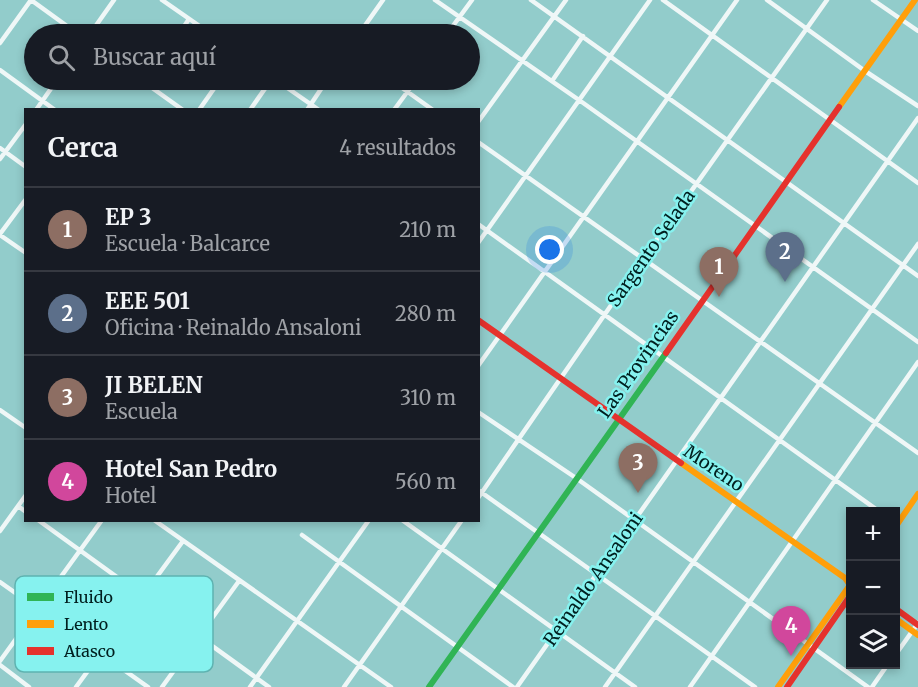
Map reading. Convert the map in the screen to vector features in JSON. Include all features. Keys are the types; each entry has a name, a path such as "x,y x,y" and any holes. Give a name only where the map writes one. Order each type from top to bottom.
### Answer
{"street":[{"path":"0,43 31,0 64,24"},
{"path":"97,24 114,0"},
{"path":"162,0 196,24"},
{"path":"366,24 383,0"},
{"path":"435,0 470,24"},
{"path":"455,24 472,0"},
{"path":"531,0 918,276"},
{"path":"480,119 566,0"},
{"path":"480,240 650,0"},
{"path":"663,0 918,183"},
{"path":"480,363 737,0"},
{"path":"767,0 865,71 918,106"},
{"path":"776,6 780,0"},
{"name":"Sargento Selada","path":"480,491 519,441 604,314 827,0"},
{"path":"873,0 918,31"},
{"name":"Las Provincias","path":"429,687 915,0"},
{"path":"186,24 189,19"},
{"path":"480,31 918,342"},
{"path":"552,81 583,36"},
{"path":"0,70 24,87"},
{"path":"28,90 52,108"},
{"path":"37,108 50,90"},
{"path":"157,90 180,108"},
{"path":"200,108 213,90"},
{"path":"251,108 264,90"},
{"path":"291,90 316,108"},
{"path":"308,108 320,90"},
{"path":"405,90 430,108"},
{"path":"396,108 408,92"},
{"name":"Reinaldo Ansaloni","path":"515,687 918,118"},
{"path":"0,159 24,127"},
{"path":"480,143 918,453"},
{"path":"0,148 24,166"},
{"path":"24,202 0,235 24,252"},
{"path":"480,225 873,507"},
{"path":"605,687 918,244"},
{"name":"Moreno","path":"480,321 846,578"},
{"path":"690,687 918,362"},
{"path":"0,410 24,427"},
{"path":"480,413 576,478 870,687 884,669"},
{"path":"480,491 755,687"},
{"path":"900,519 918,494"},
{"path":"0,531 24,498"},
{"path":"18,506 24,510"},
{"path":"41,522 114,576"},
{"path":"62,576 101,522"},
{"path":"157,522 391,687"},
{"path":"250,687 368,522"},
{"path":"405,522 635,687"},
{"path":"344,687 461,522"},
{"path":"302,535 515,687"},
{"path":"157,576 183,541"},
{"path":"213,617 239,581"},
{"path":"0,582 15,593"},
{"path":"787,687 846,591"},
{"path":"778,687 846,601"},
{"path":"900,612 918,624 915,633 900,650"},
{"path":"900,622 915,633"},
{"path":"15,642 0,663 29,687"},
{"path":"213,646 269,687"},
{"path":"76,687 87,672"},
{"path":"127,672 148,687"},
{"path":"162,687 173,672"}],"traffic: fast":[{"path":"429,687 666,353"}],"traffic: slow":[{"path":"839,107 915,0"},
{"path":"681,463 846,579"},
{"path":"900,520 918,494"},
{"path":"778,687 846,591"},
{"path":"900,622 918,635"}],"traffic: jam":[{"path":"666,353 839,107"},
{"path":"480,321 681,463"},
{"path":"787,687 846,602"},
{"path":"900,612 918,625"}],"place":[{"name":"EEE 501","path":"785,282"},
{"name":"EP 3","path":"719,297"},
{"name":"JI BELEN","path":"638,493"},
{"name":"Hotel San Pedro","path":"791,656"}]}
